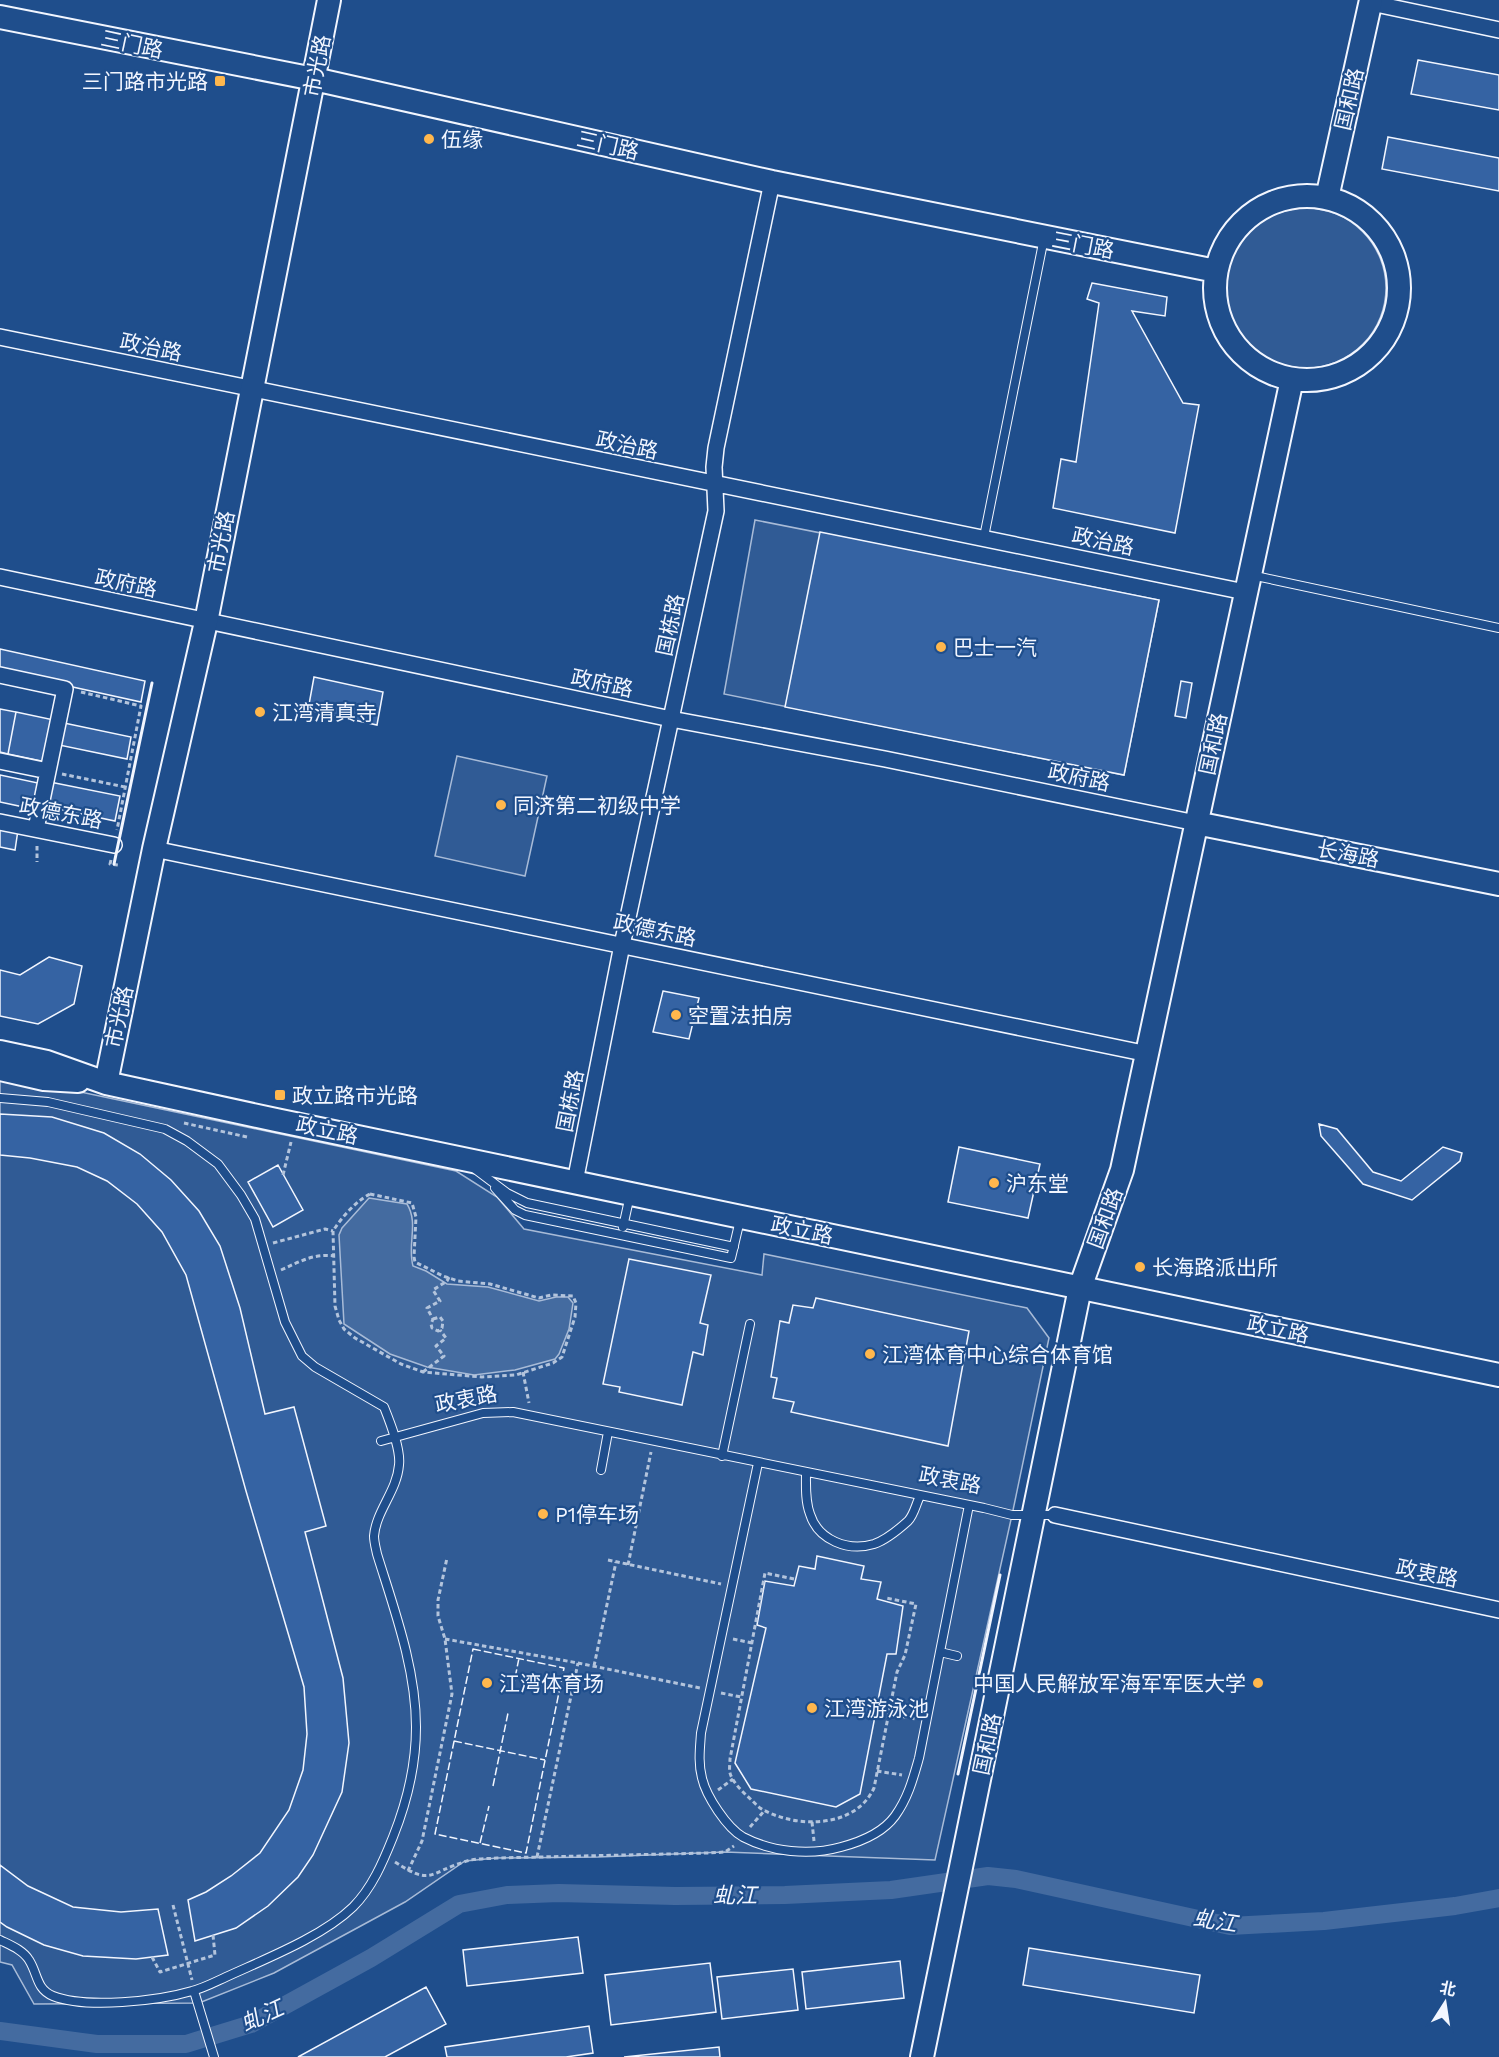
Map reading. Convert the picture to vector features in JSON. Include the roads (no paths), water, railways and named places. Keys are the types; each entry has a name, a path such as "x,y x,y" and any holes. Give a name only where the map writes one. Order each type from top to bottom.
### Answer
{"street":[{"name":"市光路","path":"106,1083 154,849 206,622 329,0"},
{"path":"1371,1 1499,30"},
{"name":"国和路","path":"1327,198 1371,1"},
{"name":"三门路","path":"0,17 314,79 772,182 1216,271"},
{"name":"国栋路","path":"576,1182 622,945 716,511 714,467 716,448 772,182"},
{"path":"1298,196 1327,198 1356,210 1380,231 1395,258 1400,290 1394,321 1378,347 1353,368 1324,379 1292,379 1272,374 1254,363 1238,349 1226,332 1218,313 1214,292 1216,271 1226,243 1244,220 1260,209 1269,204 1298,196"},
{"name":"政治路","path":"0,337 714,484 984,537 1247,583"},
{"name":"国和路","path":"922,2057 966,1846 1044,1515 1080,1288 1122,1170 1292,379"},
{"name":"政府路","path":"0,577 671,718 1196,823"},
{"path":"0,675 65,689 36,829"},
{"path":"0,761 48,771"},
{"name":"政德东路","path":"0,822 114,845"},
{"name":"长海路","path":"1196,823 1499,884"},
{"name":"政德东路","path":"154,849 1148,1054"},
{"name":"政立路","path":"0,1052 47,1062 106,1083 294,1124 1499,1375"},
{"name":"政立路","path":"0,1069 44,1079 106,1083"},
{"name":"政衷路","path":"1044,1515 1499,1610"}],"lane":[{"path":"984,537 1044,238"},
{"path":"1247,583 1499,628"},
{"path":"0,1098 48,1102 165,1129 187,1141 218,1164 255,1219 285,1322 302,1356 315,1367 384,1407 398,1448 399,1465 395,1483 378,1520 374,1537 411,1675 416,1725 414,1763 405,1803 386,1857 373,1883 352,1907 323,1929 269,1958 194,1991 155,1999 117,2002 82,2001 56,1997 43,1991 24,1953 0,1940"},
{"path":"446,1155 470,1165 507,1193 527,1203 734,1247"},
{"path":"489,1179 515,1210 525,1215 731,1258 741,1217"},
{"path":"623,1234 630,1194"},
{"path":"722,1456 750,1324"},
{"name":"政衷路","path":"381,1441 483,1413 513,1412 1012,1515 1044,1515"},
{"path":"601,1470 608,1432"},
{"path":"758,1463 701,1733 699,1755 702,1778 709,1797 723,1816 742,1836 786,1850 816,1852 855,1843 877,1833 894,1818 909,1794 926,1721 969,1505"},
{"path":"806,1472 806,1494 810,1514 823,1535 837,1544 855,1547 874,1544 891,1535 910,1519 920,1496"},
{"path":"940,1652 957,1656"},
{"path":"194,1991 214,2057"}],"waterway":[{"name":"虬江","path":"0,2031 97,2044 186,2044 251,2024 371,1958 459,1904 507,1895 559,1893 675,1896 785,1895 891,1890 988,1876 1016,1879 1230,1926 1324,1921 1455,1906 1499,1898"}],"place":[{"name":"三门路市光路","path":"220,81"},
{"name":"伍缘","path":"429,139"},
{"name":"巴士一汽","path":"941,647"},
{"name":"江湾清真寺","path":"260,712"},
{"name":"同济第二初级中学","path":"501,805"},
{"name":"空置法拍房","path":"676,1015"},
{"name":"政立路市光路","path":"280,1095"},
{"name":"沪东堂","path":"994,1183"},
{"name":"长海路派出所","path":"1140,1267"},
{"name":"江湾体育中心综合体育馆","path":"870,1354"},
{"name":"P1停车场","path":"543,1514"},
{"name":"江湾体育场","path":"487,1683"},
{"name":"中国人民解放军海军军医大学","path":"1258,1683"},
{"name":"江湾游泳池","path":"812,1708"}]}
